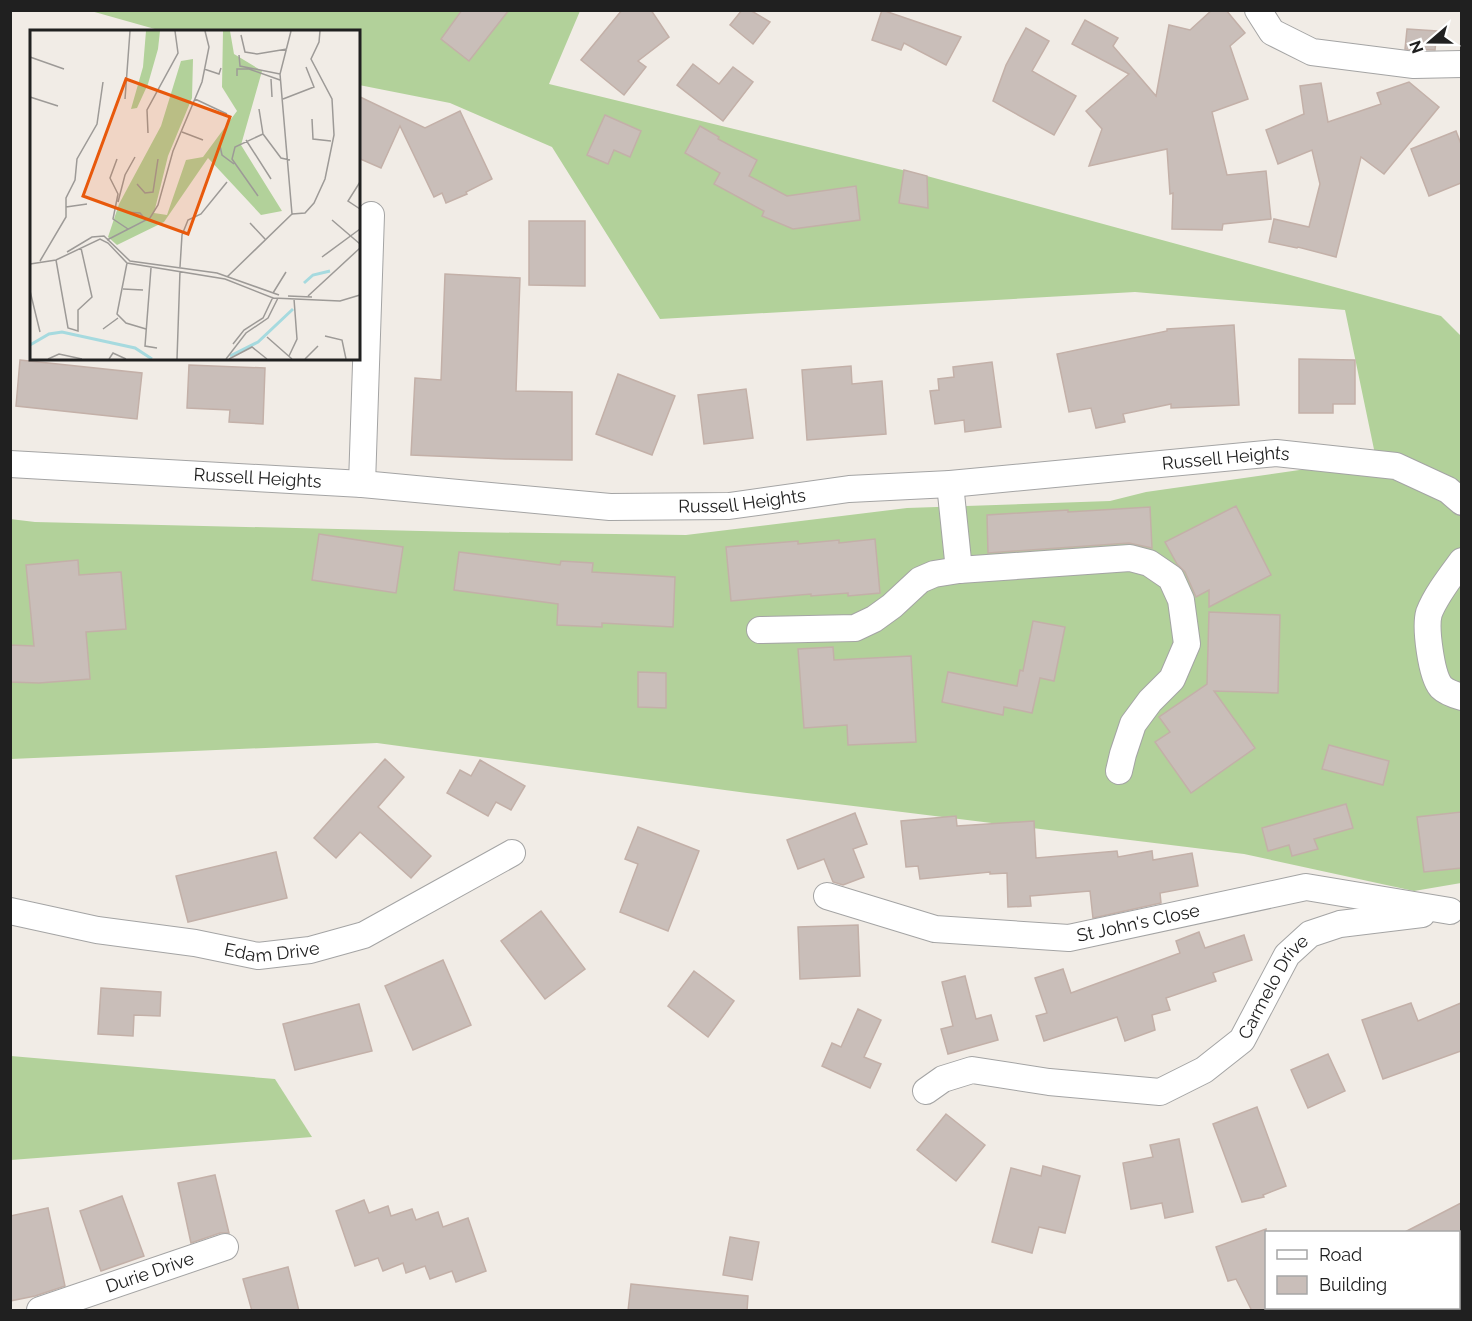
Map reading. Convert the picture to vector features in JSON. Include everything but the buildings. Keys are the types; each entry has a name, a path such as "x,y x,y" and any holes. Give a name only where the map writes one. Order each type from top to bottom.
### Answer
{"street":[{"path":"1258,10 1272,32 1312,52 1414,65 1461,64"},
{"path":"362,484 371,215"},
{"name":"Russell Heights","path":"10,464 362,484 610,507 729,506 849,489 950,484 1276,453 1396,466 1448,490 1461,502"},
{"path":"950,484 959,570"},
{"path":"760,630 855,628 874,619 920,580 934,574 959,570 1130,558 1149,563 1171,578 1181,600 1187,644 1172,679 1150,701 1133,724 1119,771"},
{"path":"1461,561 1443,587 1429,615 1429,648 1434,673 1441,687 1461,698"},
{"name":"Edam Drive","path":"10,910 97,930 195,943 258,956 310,950 364,935 512,853"},
{"name":"St John's Close","path":"826,896 935,929 1069,939 1306,887 1456,911"},
{"name":"Carmelo Drive","path":"926,1090 943,1079 972,1070 1049,1082 1160,1092 1204,1070 1242,1040 1287,955 1310,934 1340,924 1456,911"},
{"name":"Durie Drive","path":"40,1311 225,1247"}],"green space":[{"path":"91,11 580,11 549,84 927,176 1441,316 1462,337 1461,883 1414,891 1244,854 747,793 377,743 11,759 10,519 35,522 686,535 907,508 1110,501 1146,492 1376,459 1345,310 1135,292 660,319 552,147 450,103 360,85 360,30 158,30"},
{"path":"11,1056 275,1079 312,1137 11,1160"}]}
